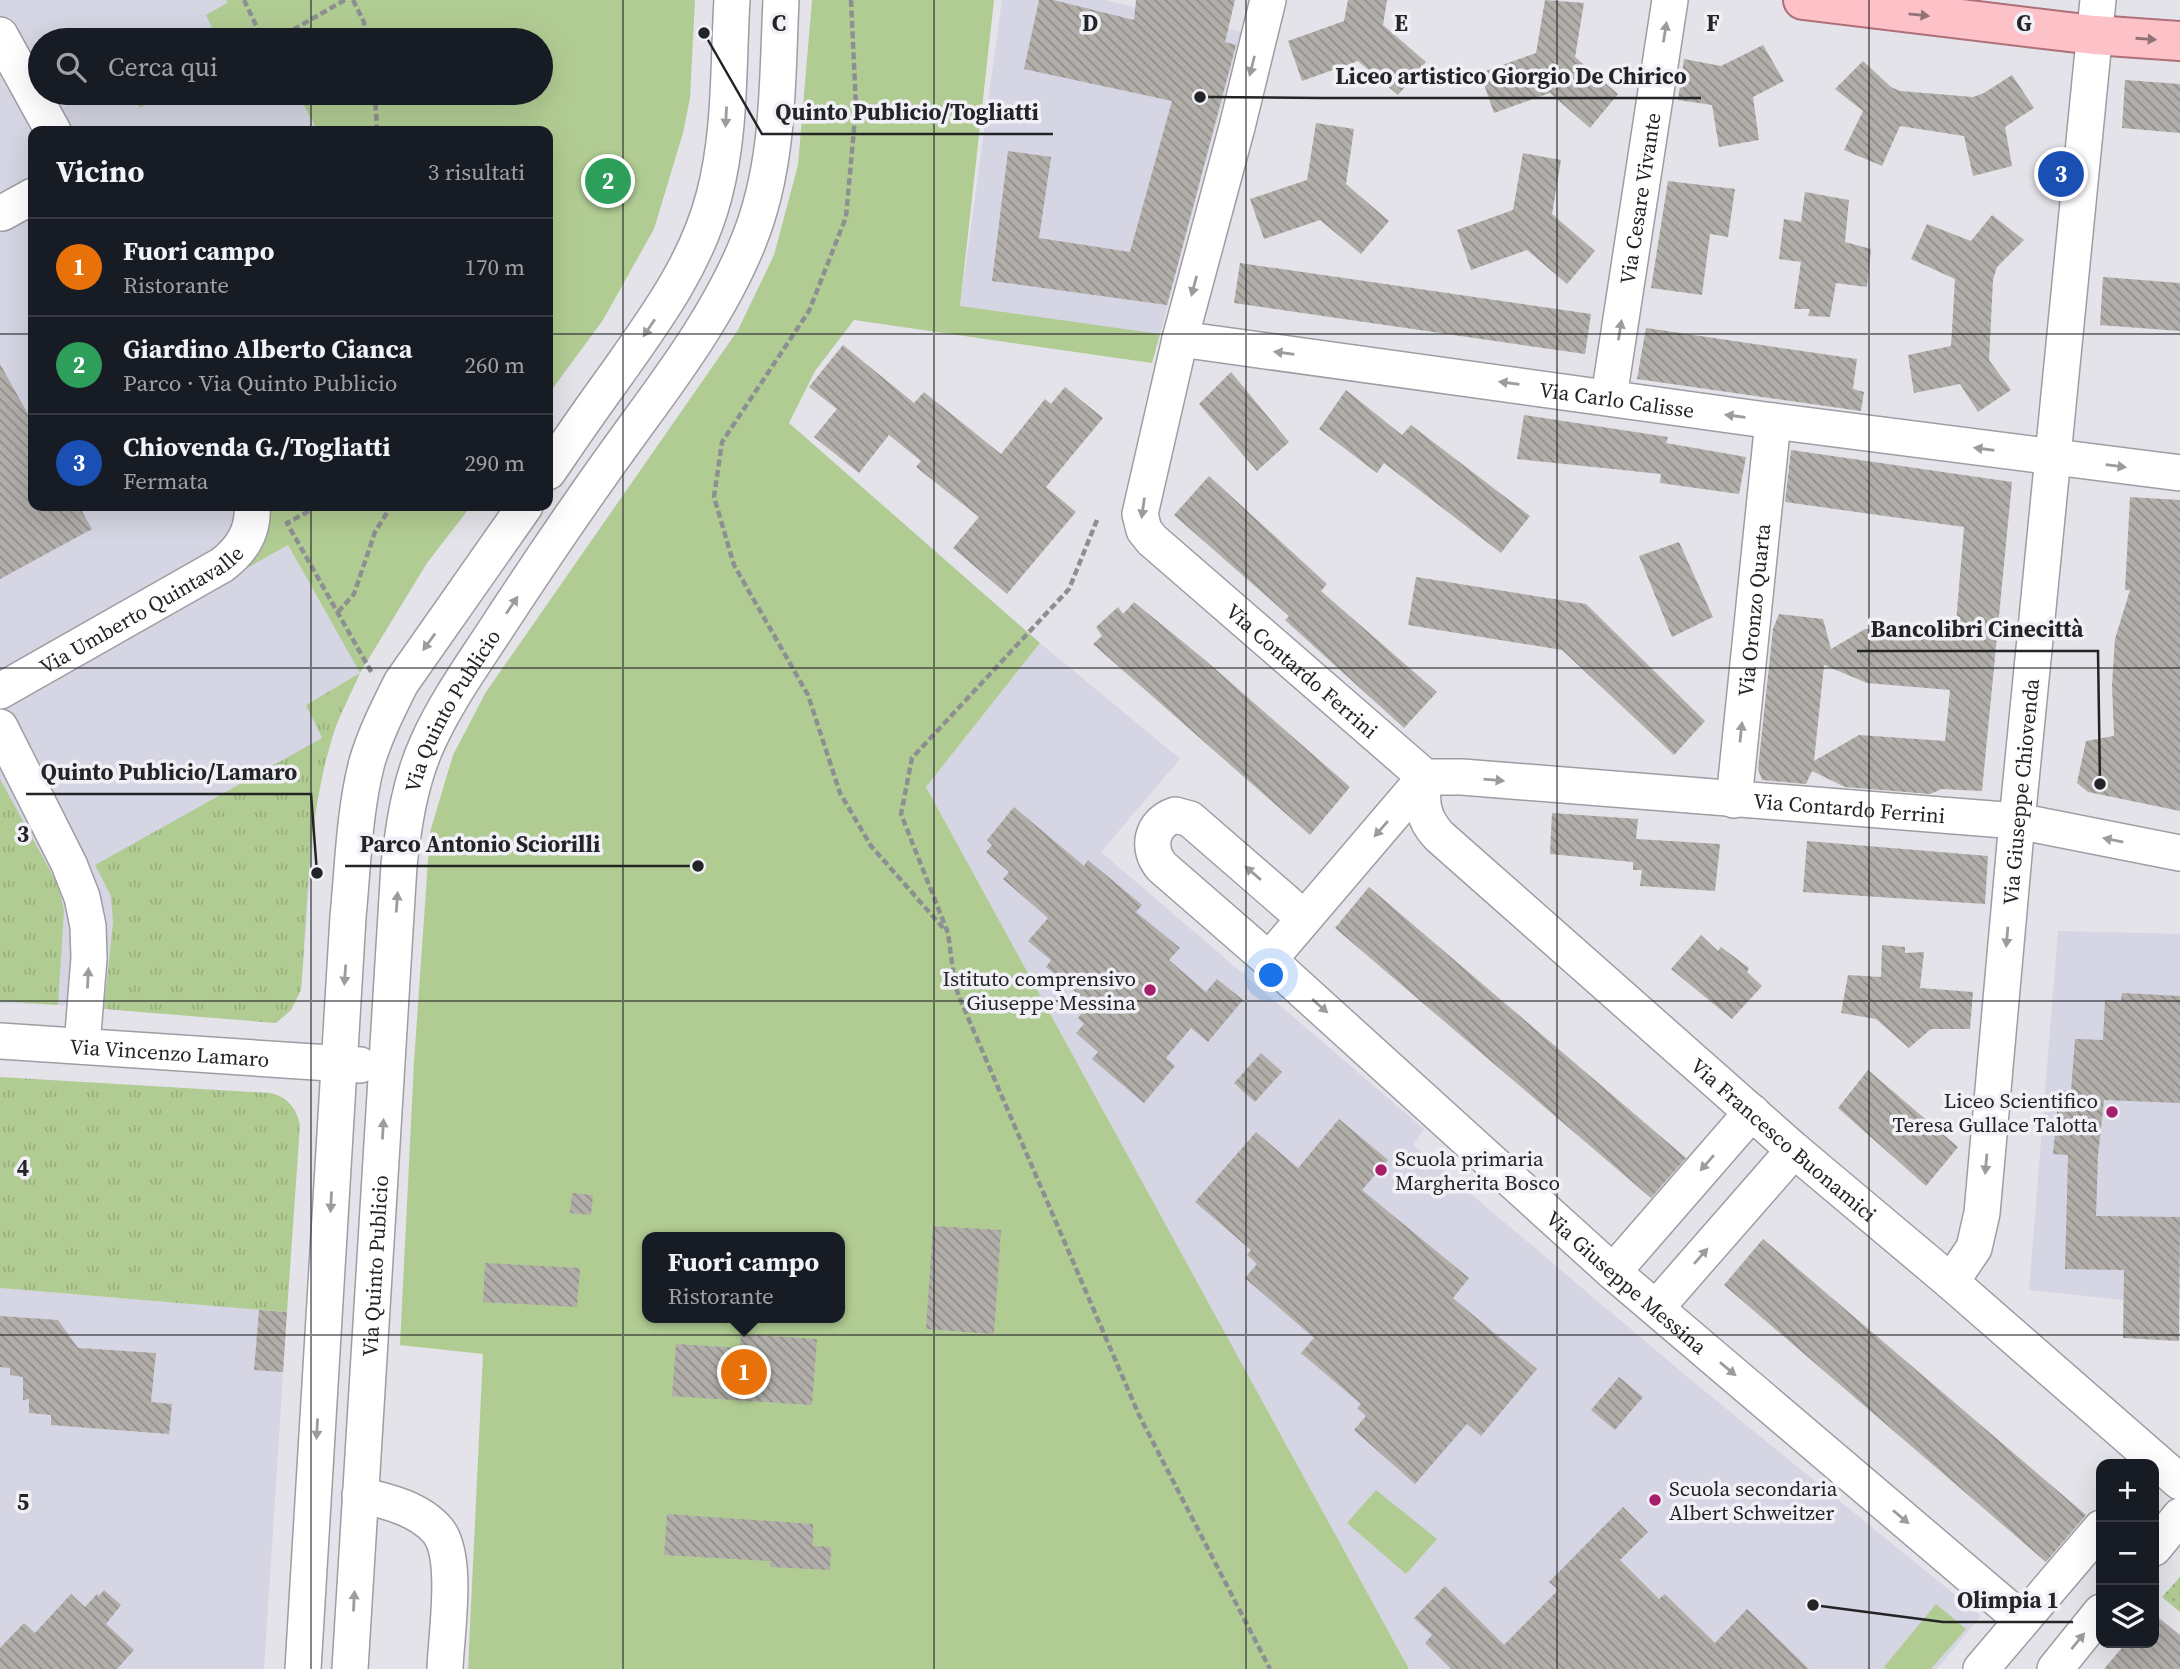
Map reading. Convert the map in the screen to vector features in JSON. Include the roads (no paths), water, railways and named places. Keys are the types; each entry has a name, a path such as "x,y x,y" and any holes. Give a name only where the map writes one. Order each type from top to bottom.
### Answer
{"main road":[{"path":"1803,0 2096,18 2180,41"}],"street":[{"path":"553,465 654,320 682,274 700,237 715,194 725,139 732,0"},
{"name":"Via Quinto Publicio","path":"351,1669 399,865 405,815 427,743 456,690 560,534 674,372 724,295 735,273 760,209 772,156 781,0"},
{"name":"Via Contardo Ferrini","path":"1268,0 1180,339 1140,514 1144,530 1152,540 1425,777 1462,777 2017,821 2180,853"},
{"name":"Via Cesare Vivante","path":"1609,397 1670,0"},
{"path":"2070,0 2096,18"},
{"name":"Via Giuseppe Chiovenda","path":"1951,1282 1974,1248 1981,1222 2017,821 2096,18"},
{"path":"0,35 28,86"},
{"path":"39,105 50,126"},
{"path":"2,213 28,199"},
{"name":"Via Carlo Calisse","path":"1180,339 1773,421 2180,473"},
{"name":"Via Oronzo Quarta","path":"1734,800 1773,421"},
{"name":"Via Umberto Quintavalle","path":"0,691 222,565 245,542 252,511"},
{"path":"303,1669 338,1063 354,843 362,790 371,751 385,715 415,660 520,511"},
{"path":"0,727 69,864 82,897 88,926 89,958 82,1046"},
{"path":"1269,960 1425,777"},
{"name":"Via Francesco Buonamici","path":"1425,777 1422,799 1424,813 1439,836 1794,1150 1951,1282 2164,1471"},
{"name":"Via Giuseppe Messina","path":"1304,918 1190,819 1175,815 1160,824 1153,841 1153,855 1157,861 1613,1272 2022,1620"},
{"name":"Via Vincenzo Lamaro","path":"0,1041 338,1063 364,1067 371,1072 385,1092"},
{"path":"1613,1272 1752,1112"},
{"path":"1656,1308 1794,1150"},
{"path":"360,1495 416,1513 428,1521 444,1540 450,1574 445,1669"},
{"path":"2159,1542 2180,1516"},
{"path":"1981,1669 2096,1534"},
{"path":"2055,1669 2096,1618"}],"place":[{"name":"Quinto Publicio/Togliatti","path":"704,33"},
{"name":"Liceo artistico Giorgio De Chirico","path":"1200,97"},
{"name":"Chiovenda G./Togliatti","path":"2061,174"},
{"name":"Giardino Alberto Cianca","path":"608,181"},
{"name":"Bancolibri Cinecittà","path":"2100,784"},
{"name":"Parco Antonio Sciorilli","path":"698,866"},
{"name":"Quinto Publicio/Lamaro","path":"317,873"},
{"name":"Istituto comprensivo Giuseppe Messina","path":"1150,990"},
{"name":"Liceo Scientifico Teresa Gullace Talotta","path":"2112,1112"},
{"name":"Scuola primaria Margherita Bosco","path":"1381,1170"},
{"name":"Fuori campo","path":"744,1372"},
{"name":"Scuola secondaria Albert Schweitzer","path":"1655,1500"},
{"name":"Olimpia 1","path":"1813,1605"}]}
